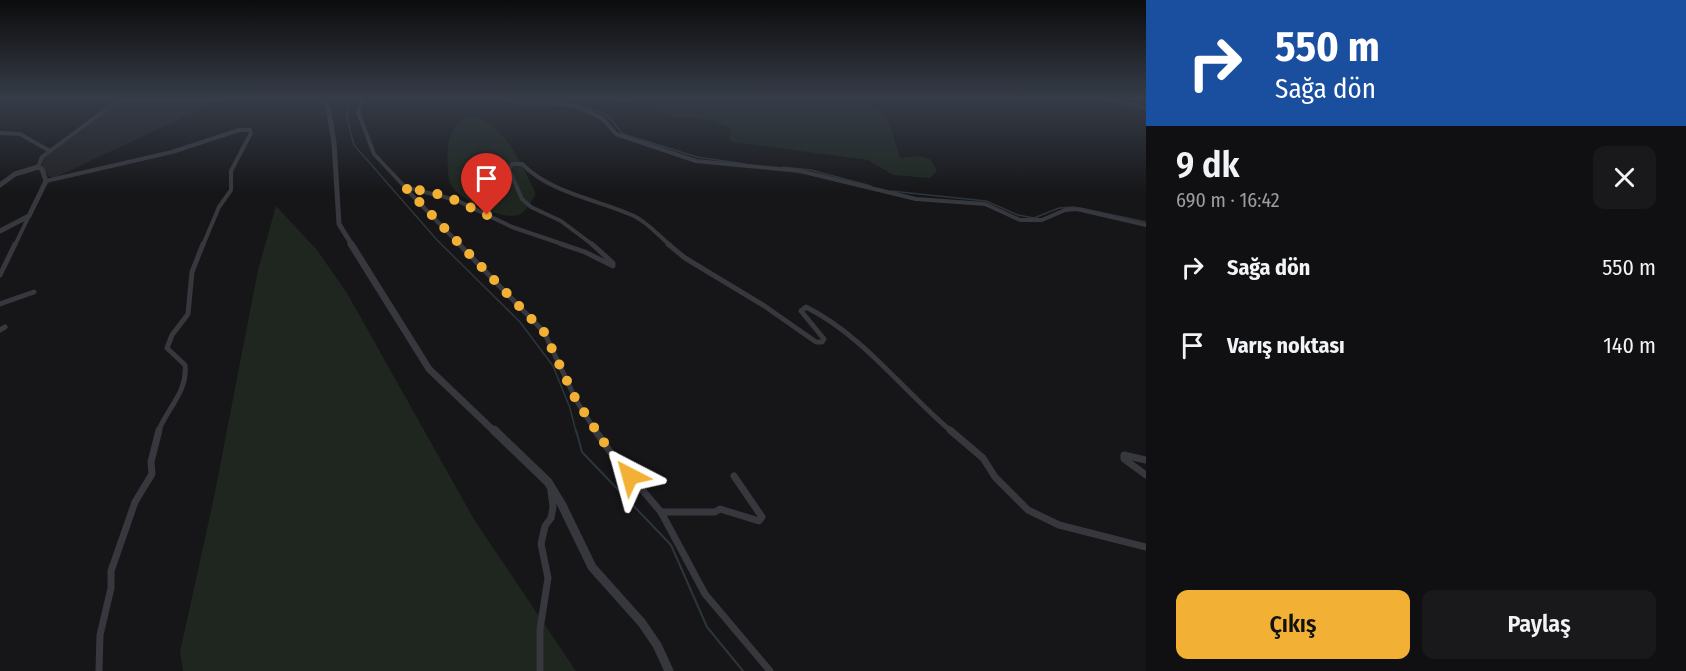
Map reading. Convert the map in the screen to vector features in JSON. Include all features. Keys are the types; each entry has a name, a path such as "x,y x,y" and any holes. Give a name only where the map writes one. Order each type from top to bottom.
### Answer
{"street":[{"path":"38,167 42,157 78,130"},
{"path":"46,181 172,152 238,130"},
{"path":"99,671 100,634 111,588 111,571 135,502 152,474 151,462 159,429 180,395 186,375 185,365 169,352 169,342 188,314 192,272 219,207 231,190 231,171 251,133 250,130"},
{"path":"332,130 339,224 429,369 551,487 592,567 642,623 657,645 669,671"},
{"path":"365,130 374,154 544,332 576,400 590,423 611,453 661,512 705,594 770,671"},
{"path":"611,130 615,134 696,161 808,172 916,199 985,204 1010,216 1031,221 1042,220 1065,210 1077,209 1146,225"},
{"path":"0,133 8,131 17,133 50,151"},
{"path":"405,187 456,200 512,227 585,252 613,266 613,263 591,243 522,199 509,169 515,162 522,164 533,175 551,185 637,217 685,258 763,305 816,342 822,342 824,339 805,318 801,311 806,308 822,315 860,343 939,421 983,458 995,477 1028,510 1059,525 1146,548"},
{"path":"0,185 15,174 38,167"},
{"path":"0,275 46,181 42,169 38,167"},
{"path":"0,178 7,179"},
{"path":"0,231 29,216"},
{"path":"0,304 34,292"},
{"path":"1146,460 1124,455 1124,459 1129,464 1146,476"},
{"path":"661,512 715,512 720,509 759,521 762,517 734,476"},
{"path":"540,671 540,629 548,578 541,544 544,526 551,518 553,507 551,487"}],"shaded area":[{"path":"80,130 155,130 56,177 50,177 42,167 43,158"},
{"path":"453,130 497,130 512,148 536,194 528,207 515,216 496,213 475,204 457,192 452,187 448,176 450,137"},
{"path":"731,130 892,130 901,158 919,156 930,159 937,170 930,178 893,175 868,160 735,142 729,139"},
{"path":"276,206 317,250 347,293 475,521 576,671 183,671 180,652 214,497 258,270"}],"waterway":[{"path":"350,130 354,145 437,240 520,322 553,366 570,408 576,432"},
{"path":"620,130 623,134 697,157 745,164"},
{"path":"782,167 811,170 871,186"},
{"path":"891,191 986,201 1018,215 1034,218 1059,208 1075,207"},
{"path":"1080,208 1146,222"},
{"path":"576,430 582,452 671,545 707,627 743,671"}],"route":[{"path":"487,215 446,196 405,187 544,332 576,400 611,453 630,476"}]}
